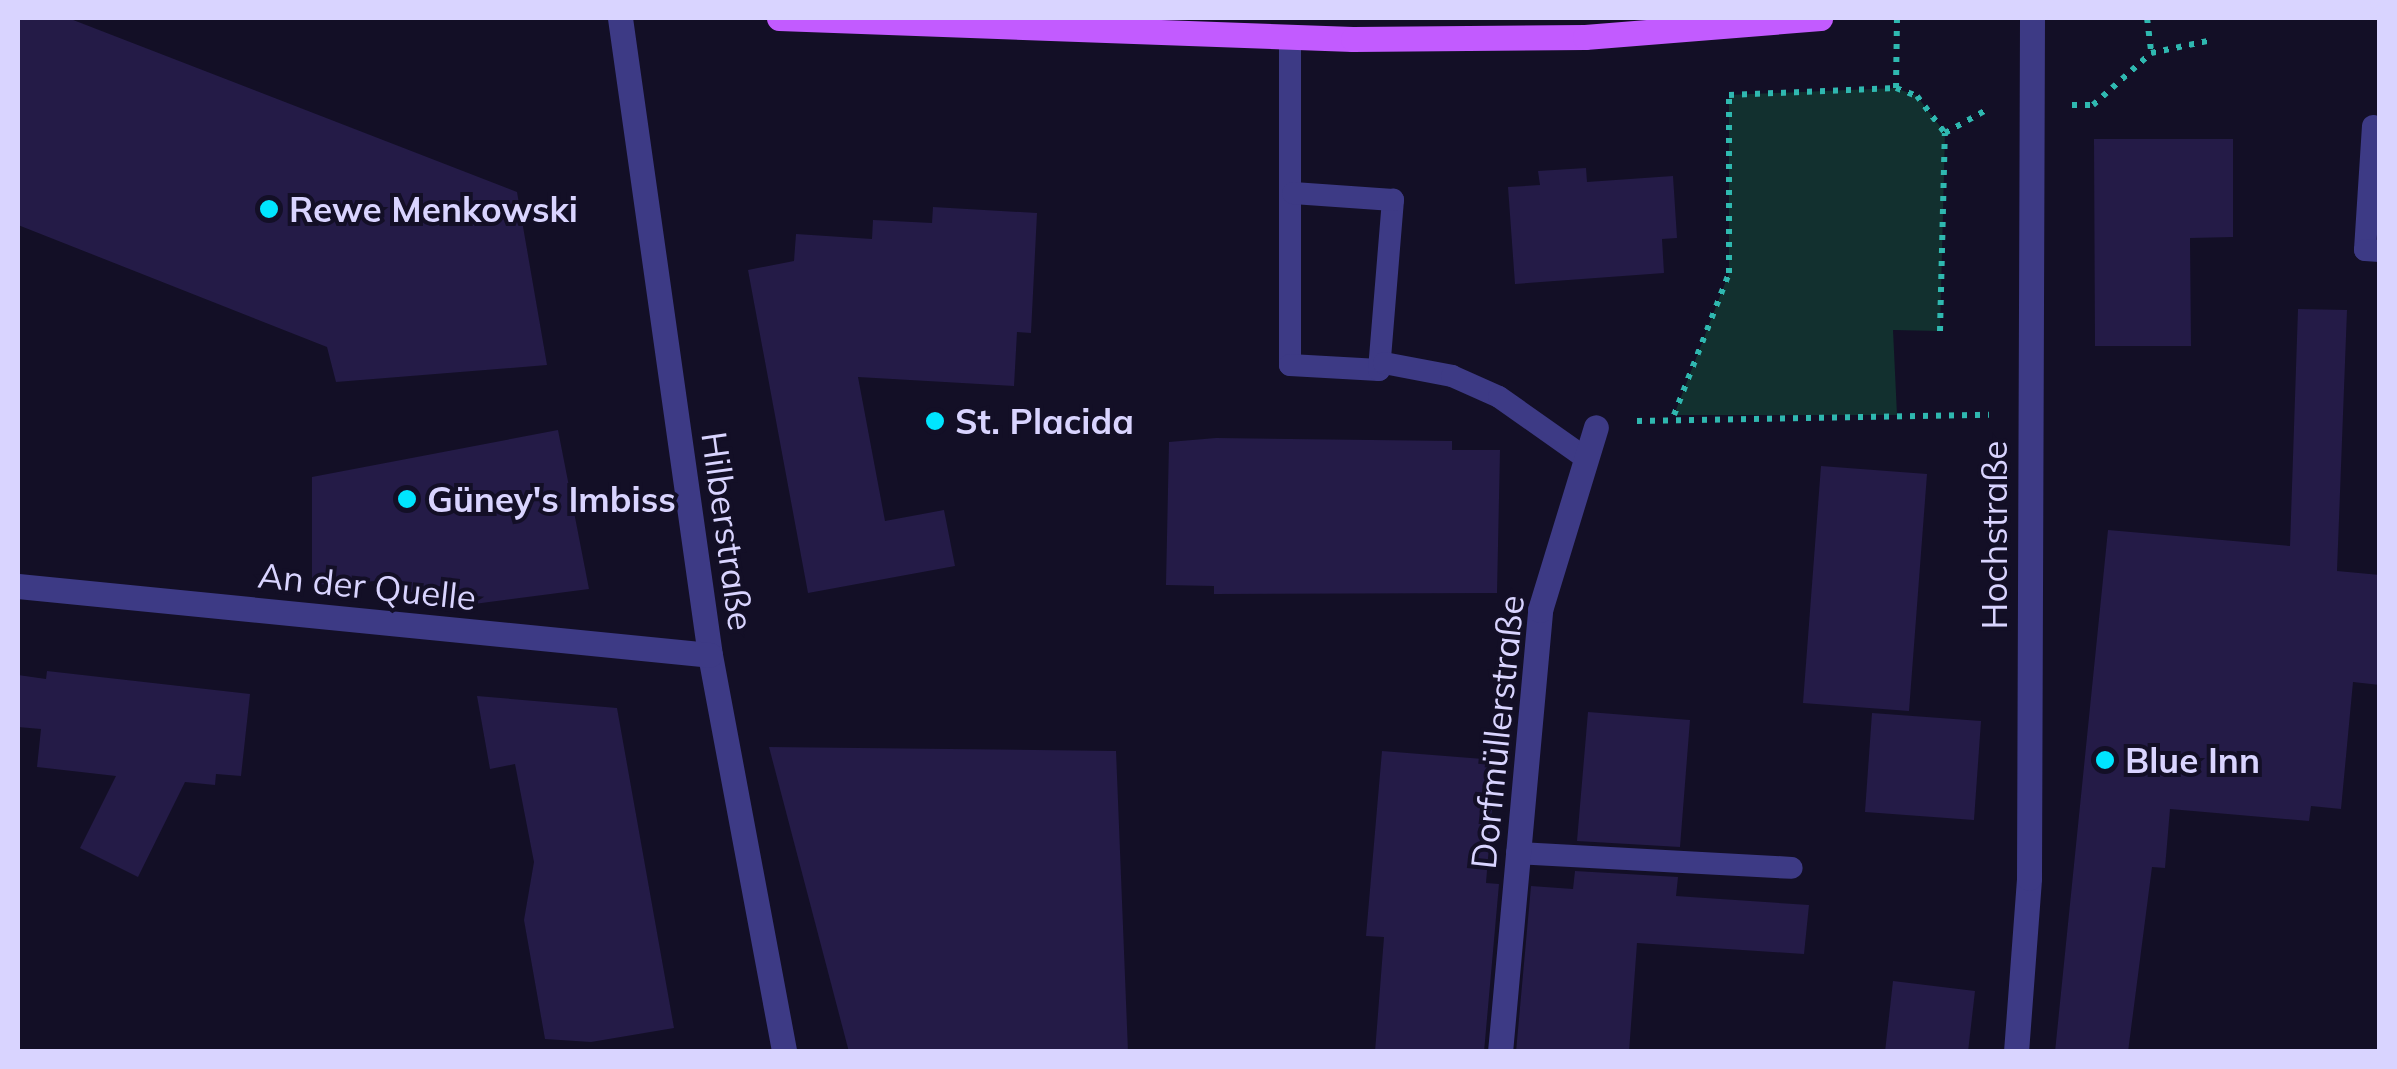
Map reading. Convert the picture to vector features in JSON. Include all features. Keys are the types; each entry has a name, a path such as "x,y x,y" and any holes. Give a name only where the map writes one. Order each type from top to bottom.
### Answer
{"main road":[{"path":"778,18 1290,38 1585,37 1820,18"}],"street":[{"name":"Hilberstraße","path":"620,18 710,655 784,1052"},
{"name":"Hochstraße","path":"2016,1052 2029,878 2032,18"},
{"name":"Dorfmüllerstraße","path":"1500,1052 1540,610 1596,427"},
{"name":"An der Quelle","path":"18,586 710,655"}],"lane":[{"path":"1290,38 1290,365 1374,370 1384,363 1452,376 1499,397 1586,460"},
{"path":"2373,126 2365,250 2380,252"},
{"path":"1293,193 1393,200 1384,363"},
{"path":"1518,853 1792,868"}],"path":[{"path":"1896,88 1897,18"},
{"path":"2147,18 2151,53 2212,40"},
{"path":"1944,133 1917,96 1896,88 1730,96 1728,273 1674,415 2030,415"}],"green space":[{"path":"1896,88 1917,96 1945,133 1940,331 1893,330 1897,415 1674,415 1729,273 1729,95"}],"building":[{"name":"Rewe Menkowski","path":"18,18 68,18 517,192 547,365 336,382 327,347 18,225"},
{"path":"2094,139 2233,139 2233,237 2190,238 2191,346 2095,346"},
{"path":"1586,168 1587,182 1673,176 1677,238 1662,239 1664,273 1515,284 1508,187 1540,185 1538,171"},
{"path":"933,207 1037,213 1031,333 1017,332 1014,386 858,377 885,521 944,510 955,566 808,593 748,270 794,261 796,234 872,239 873,220 932,223"},
{"path":"2298,309 2347,310 2337,571 2380,575 2380,685 2353,682 2341,809 2311,806 2309,821 2170,809 2165,868 2152,867 2128,1052 2055,1052 2108,530 2290,546"},
{"path":"558,430 589,589 451,607 446,585 396,595 393,580 312,585 312,477"},
{"path":"1216,438 1452,441 1452,450 1500,450 1497,593 1214,594 1214,586 1166,585 1169,442"},
{"path":"1821,466 1927,474 1909,711 1803,703"},
{"path":"47,671 250,694 241,776 216,774 215,785 185,782 138,877 80,848 116,776 37,767 41,729 18,727 18,675 46,679"},
{"path":"477,696 617,708 674,1028 591,1042 545,1039 524,920 534,862 515,764 490,769"},
{"path":"1588,712 1690,720 1680,847 1577,841"},
{"path":"1872,713 1981,721 1974,820 1865,812"},
{"path":"769,747 1116,751 1128,1052 849,1052"},
{"path":"1382,751 1496,760 1486,883 1499,884 1484,1052 1375,1052 1384,937 1366,936"},
{"path":"1575,871 1678,877 1676,896 1809,905 1804,954 1637,943 1629,1052 1516,1052 1531,886 1573,889"},
{"path":"1893,981 1975,991 1968,1052 1885,1052"}],"place":[{"name":"Rewe Menkowski","path":"269,209"},
{"name":"St. Placida","path":"935,421"},
{"name":"Güney's Imbiss","path":"407,499"},
{"name":"Blue Inn","path":"2105,760"}]}
